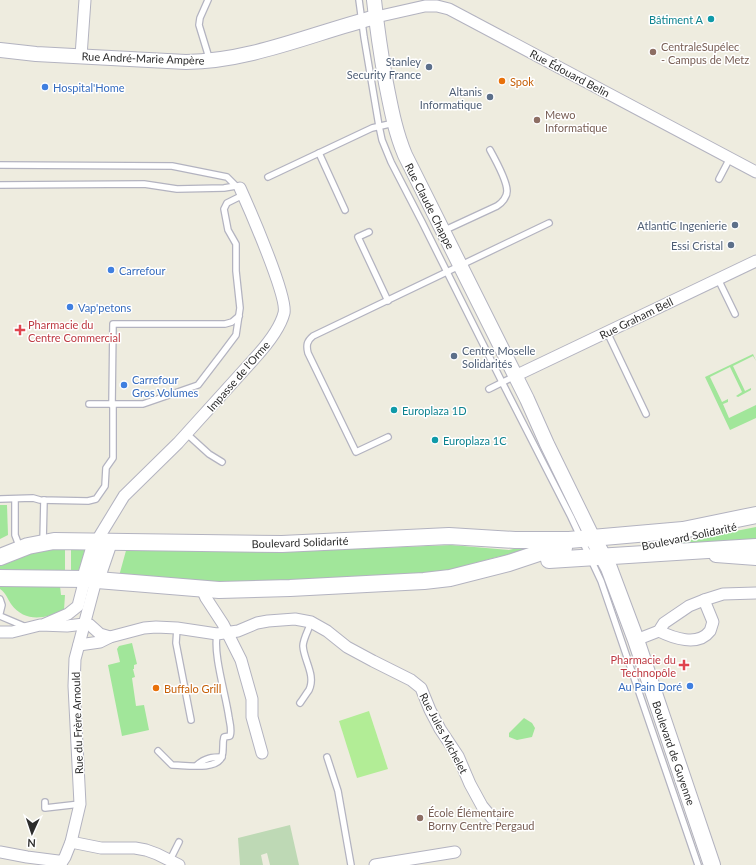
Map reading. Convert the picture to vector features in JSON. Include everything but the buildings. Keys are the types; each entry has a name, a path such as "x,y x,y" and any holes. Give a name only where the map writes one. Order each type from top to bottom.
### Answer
{"main road":[{"name":"Boulevard Solidarité","path":"0,578 90,580 219,590 424,581 450,578 509,563 756,515"},
{"name":"Boulevard Solidarité","path":"597,547 644,546 729,526 756,522"},
{"name":"Boulevard Solidarité","path":"0,557 43,542 282,544 450,536 597,547 682,551 756,547"},
{"path":"90,580 103,542"},
{"name":"Boulevard de Guyenne","path":"597,547 609,568 636,640 712,865"}],"street":[{"path":"81,56 84,0"},
{"name":"Rue Claude Chappe","path":"374,0 378,38 394,123 405,155 516,376 546,444 597,547"},
{"name":"Rue Édouard Belin","path":"376,17 425,6 437,6 449,9 756,172"},
{"name":"Rue André-Marie Ampère","path":"0,50 36,54 186,62 210,61 235,58 376,17"},
{"name":"Impasse de l'Orme","path":"103,542 112,533 113,514 124,496 187,434 266,346 284,311 282,295 240,190"},
{"name":"Rue Graham Bell","path":"516,376 756,261"},
{"path":"682,551 756,558"},
{"path":"0,632 12,632 40,625 68,614 78,606 90,580"},
{"name":"Rue du Frère Arnould","path":"62,862 71,842 80,804 74,686 75,658 84,624 90,580"},
{"path":"202,589 206,598 223,624 222,634 241,660 252,699 252,717 262,753"},
{"path":"636,640 659,631 664,623 674,616 689,606 704,600 723,594 756,593"},
{"path":"659,631 669,636 688,640 700,638 710,631 713,622 704,600"},
{"name":"Rue Jules Michelet","path":"79,645 100,642 110,637 144,628 178,628 222,634 238,631 257,623 268,621 295,618 311,622 327,631 347,647 411,680 421,688 430,710 440,729 458,756 470,784 482,806 492,818"},
{"path":"40,625 90,625 100,634 110,637"},
{"path":"71,842 101,848"},
{"path":"0,852 27,861 62,862 78,852 101,848 135,848 157,854 175,862"},
{"path":"375,865 455,852"}],"lane":[{"path":"208,0 200,18 199,25 210,61"},
{"path":"359,0 382,140 391,162 502,382 597,547 601,581 698,865"},
{"path":"268,177 379,126 394,123"},
{"path":"443,231 497,206 502,203 505,198 507,192 506,184 490,150"},
{"path":"319,153 345,210"},
{"path":"719,179 730,158"},
{"path":"0,165 172,166 227,177 240,190"},
{"path":"0,185 144,184 177,189 224,188 240,190"},
{"path":"89,404 143,404 198,385 236,335 240,308 236,270 236,244 228,230 224,209 227,203 240,190"},
{"path":"388,437 356,452 308,353 307,344 309,340 314,336 447,271 549,223"},
{"path":"369,232 358,237 390,299"},
{"path":"718,279 735,314"},
{"path":"0,499 33,498 44,500 88,501 96,499 105,486 106,468 113,458 113,324 225,324 232,322 239,316"},
{"path":"607,332 646,414"},
{"path":"489,389 516,376"},
{"path":"187,434 209,454 222,462"},
{"path":"16,499 15,535 20,549"},
{"path":"43,542 44,500"},
{"path":"0,599 2,605 0,613"},
{"path":"0,616 26,628"},
{"path":"300,703 309,688 311,680 303,644 311,622"},
{"path":"178,628 176,643 191,720"},
{"path":"158,751 172,764 206,766 216,763 222,758 224,737 230,736 231,732 229,709 218,660 216,640 222,634"},
{"path":"327,757 338,791 351,865"},
{"path":"44,802 45,808 80,804"},
{"path":"175,862 179,842"}],"green space":[{"path":"753,354 756,361 753,356 733,366 745,391 751,388 751,390 738,397 736,396 742,392 730,367 710,377 722,402 728,399 728,402 723,404 729,418 756,405 756,418 730,430 705,377"},
{"path":"0,505 7,505 8,535 0,539"},
{"path":"756,527 756,541 678,545 680,542"},
{"path":"451,545 509,550 525,546 547,548 497,557 453,569 424,574 391,577 221,582 119,576 127,547 378,548"},
{"path":"65,546 65,573 0,572 0,562 36,549"},
{"path":"71,546 87,548 82,572 71,573"},
{"path":"0,585 60,586 61,595 65,595 64,610 50,616 36,618 29,617 17,610 11,604 0,589"},
{"path":"132,643 137,664 134,665 133,669 135,677 132,678 136,706 144,705 149,730 122,736 108,665 120,662 117,649 119,646"},
{"path":"369,711 388,769 357,778 339,721"},
{"path":"524,718 532,723 535,728 532,737 517,740 509,737 509,733"},
{"path":"290,825 299,865 270,865 267,853 261,855 263,865 240,865 238,838"}],"place":[{"name":"Bâtiment A","path":"711,19"},
{"name":"CentraleSupélec - Campus de Metz","path":"653,52"},
{"name":"Stanley Security France","path":"429,67"},
{"name":"Spok","path":"502,81"},
{"name":"Hospital'Home","path":"45,87"},
{"name":"Altanis Informatique","path":"490,97"},
{"name":"Mewo Informatique","path":"537,120"},
{"name":"AtlantiC Ingenierie","path":"735,225"},
{"name":"Essi Cristal","path":"731,245"},
{"name":"Carrefour","path":"111,270"},
{"name":"Vap'petons","path":"70,307"},
{"name":"Pharmacie du Centre Commercial","path":"20,330"},
{"name":"Centre Moselle Solidarités","path":"454,356"},
{"name":"Carrefour Gros Volumes","path":"124,385"},
{"name":"Europlaza 1D","path":"394,410"},
{"name":"Europlaza 1C","path":"435,440"},
{"name":"Pharmacie du Technopôle","path":"684,665"},
{"name":"Au Pain Doré","path":"690,686"},
{"name":"Buffalo Grill","path":"156,688"},
{"name":"École Élémentaire Borny Centre Pergaud","path":"420,818"}]}
